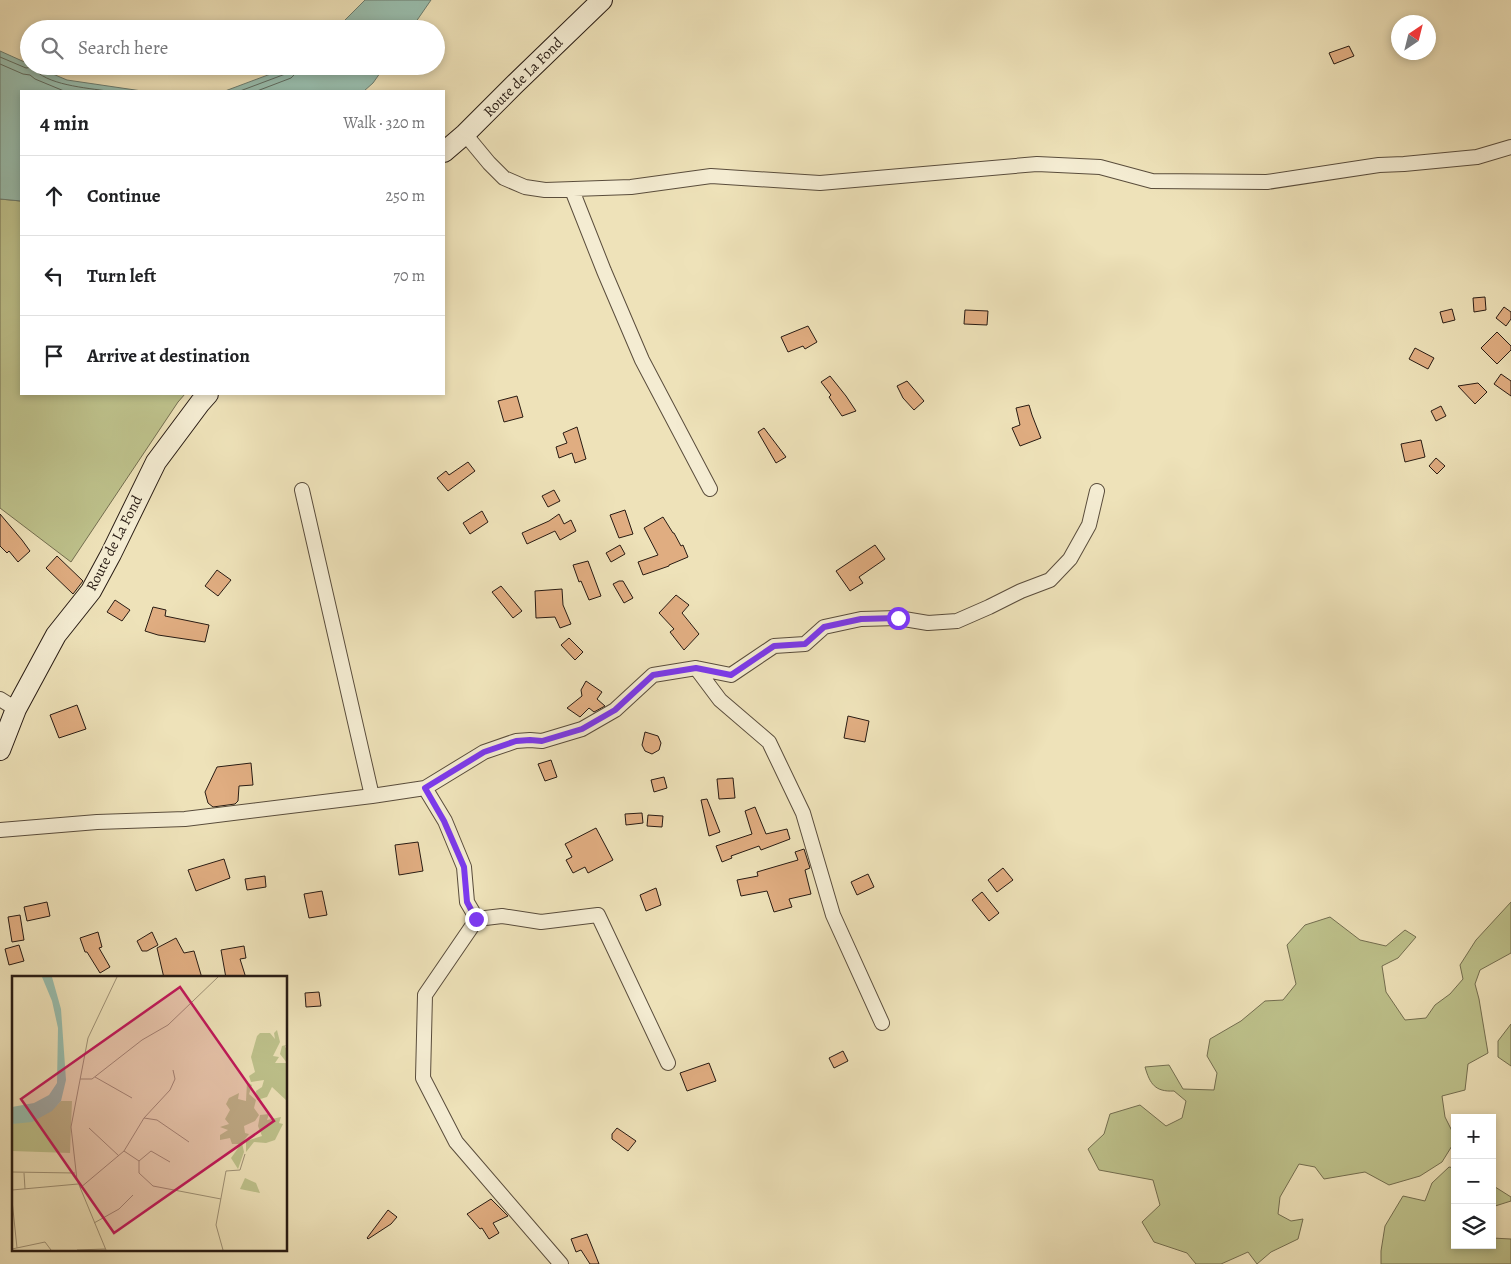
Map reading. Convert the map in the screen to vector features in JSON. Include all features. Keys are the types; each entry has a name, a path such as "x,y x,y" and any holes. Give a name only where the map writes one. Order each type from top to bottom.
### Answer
{"street":[{"name":"Route de La Fond","path":"445,151 465,134 602,0"},
{"path":"465,134 504,178 525,187 545,190 631,187 710,176 820,183 1037,164 1100,167 1152,181 1267,182 1379,165 1477,157 1511,146"},
{"path":"572,190 642,360 710,489"},
{"name":"Route de La Fond","path":"0,750 8,704 56,636 91,591 156,462 207,395"},
{"path":"302,490 372,796"},
{"path":"0,830 97,822 185,819 425,788 484,752 516,741 542,741 582,729 615,710 653,675 696,668 731,675 774,646 805,644 824,627 861,619 898,618 928,623 958,621 1021,591 1050,580 1070,559 1089,525 1097,491"},
{"path":"696,668 720,700 769,742 803,813 833,915 882,1023"},
{"path":"425,788 444,821 464,867 467,902 476,919"},
{"path":"561,1264 456,1142 423,1078 425,995 476,919 502,916 541,922 598,915 668,1063"}],"green space":[{"path":"0,199 20,201 20,395 184,395 71,562 0,508"},
{"path":"1511,902 1511,953 1480,970 1475,984 1488,1053 1468,1064 1465,1090 1442,1096 1445,1117 1451,1129 1451,1147 1442,1162 1420,1176 1389,1185 1365,1172 1324,1179 1315,1167 1299,1164 1280,1197 1278,1214 1291,1221 1303,1219 1298,1239 1271,1252 1257,1264 1248,1252 1221,1264 1196,1264 1187,1253 1154,1242 1142,1222 1160,1205 1153,1180 1099,1170 1088,1149 1104,1134 1110,1114 1140,1105 1166,1126 1182,1118 1186,1101 1174,1091 1162,1090 1154,1086 1145,1067 1169,1065 1183,1089 1214,1090 1217,1073 1207,1056 1210,1039 1241,1021 1265,1001 1283,1000 1296,984 1287,945 1305,925 1330,917 1360,940 1386,946 1405,930 1416,937 1398,958 1382,966 1386,992 1405,1020 1426,1018 1435,1005 1450,994 1463,979 1460,965 1476,940"},
{"path":"1511,1024 1511,1066 1498,1057 1498,1041"},
{"path":"1449,1167 1451,1167 1451,1249 1496,1249 1496,1238 1511,1239 1511,1264 1381,1264 1385,1226 1403,1196 1425,1201 1432,1183"},
{"path":"1496,1188 1511,1197 1511,1201 1496,1206"}],"water":[{"path":"365,0 431,0 417,20 345,20"},
{"path":"0,51 20,60 20,75 55,75 67,80 135,90 20,90 20,201 0,199"},
{"path":"268,75 379,75 365,90 228,90"}],"building":[{"path":"1349,46 1354,56 1334,64 1329,53"},
{"path":"1485,297 1486,310 1474,312 1473,298"},
{"path":"1504,307 1511,312 1511,319 1506,326 1496,318"},
{"path":"1452,309 1455,320 1443,323 1440,312"},
{"path":"965,310 988,311 987,325 964,324"},
{"path":"808,326 817,342 805,349 803,346 788,352 781,337"},
{"path":"1497,332 1511,346 1511,350 1497,364 1481,348"},
{"path":"1415,348 1434,358 1428,369 1409,359"},
{"path":"1501,374 1511,381 1511,396 1494,384"},
{"path":"830,376 856,411 842,416 829,397 831,395 821,382"},
{"path":"907,381 924,401 914,410 903,398 897,386"},
{"path":"1478,383 1487,392 1475,404 1458,386"},
{"path":"517,396 523,417 504,422 498,401"},
{"path":"1029,405 1041,438 1020,446 1012,428 1020,425 1016,408"},
{"path":"1441,406 1446,416 1436,421 1431,411"},
{"path":"577,427 586,459 575,463 572,453 559,458 556,447 567,443 563,433"},
{"path":"764,428 786,457 776,463 758,432"},
{"path":"1421,440 1425,457 1405,462 1401,444"},
{"path":"1436,458 1445,466 1437,474 1429,466"},
{"path":"468,462 475,471 448,491 437,478 446,471 449,475"},
{"path":"554,490 560,501 548,507 542,496"},
{"path":"625,510 633,534 619,538 610,515"},
{"path":"482,511 488,522 470,534 463,523"},
{"path":"0,514 30,551 18,562 9,551 7,553 0,546"},
{"path":"559,514 564,524 571,520 576,531 560,540 555,531 527,544 522,533 549,521"},
{"path":"663,517 681,546 683,545 688,557 643,575 638,562 658,555 644,528"},
{"path":"620,545 625,554 611,562 606,553"},
{"path":"875,545 885,559 859,577 863,583 850,591 836,571"},
{"path":"57,556 83,581 73,594 46,568"},
{"path":"588,561 601,596 589,600 581,581 579,582 573,565"},
{"path":"217,570 231,580 218,596 205,586"},
{"path":"623,581 633,598 624,603 613,584"},
{"path":"501,586 522,611 513,618 492,592"},
{"path":"562,589 563,605 571,624 560,628 555,617 536,618 535,591"},
{"path":"676,595 689,605 682,613 699,634 684,650 670,632 674,629 659,613"},
{"path":"115,600 130,610 122,621 107,612"},
{"path":"153,607 166,610 165,616 209,625 205,642 158,635 145,631"},
{"path":"569,638 583,652 575,660 561,645"},
{"path":"586,681 602,692 597,699 605,706 594,712 589,708 580,717 567,708 582,696 581,690"},
{"path":"77,705 86,729 59,738 50,715"},
{"path":"848,716 869,721 865,742 844,738"},
{"path":"645,732 658,736 661,743 659,750 652,754 645,751 642,745"},
{"path":"551,760 557,777 545,781 538,764"},
{"path":"251,763 253,785 239,786 238,801 235,804 213,807 208,803 205,792 217,767"},
{"path":"664,777 667,788 654,792 651,780"},
{"path":"733,778 735,798 719,799 717,779"},
{"path":"707,799 720,832 709,836 701,800"},
{"path":"755,807 766,834 787,829 790,839 761,850 759,846 731,856 732,858 722,862 716,846 752,834 745,811"},
{"path":"642,813 643,823 626,825 625,814"},
{"path":"648,815 663,816 662,827 647,826"},
{"path":"596,828 613,860 588,873 585,867 573,873 566,860 572,857 565,844"},
{"path":"418,842 423,871 399,875 395,845"},
{"path":"804,849 810,868 805,870 811,894 789,899 792,907 774,912 767,891 741,896 737,880 758,876 757,872 798,860 795,852"},
{"path":"224,859 230,878 196,891 188,870"},
{"path":"1003,868 1013,880 997,892 988,880"},
{"path":"868,874 874,887 857,895 851,882"},
{"path":"265,876 266,887 247,890 245,879"},
{"path":"656,888 661,905 646,911 640,895"},
{"path":"322,891 327,915 309,918 304,894"},
{"path":"982,892 999,913 989,921 972,900"},
{"path":"47,902 50,916 27,921 24,907"},
{"path":"20,915 24,940 12,942 8,917"},
{"path":"98,932 102,947 99,948 110,967 100,973 87,952 85,952 80,938"},
{"path":"152,932 158,945 147,951 142,951 137,941"},
{"path":"176,938 184,953 194,951 201,976 164,976 157,948"},
{"path":"19,945 24,961 9,965 5,949"},
{"path":"244,946 246,958 240,959 245,976 226,976 221,950"},
{"path":"319,992 321,1006 306,1007 305,993"},
{"path":"843,1051 848,1061 834,1068 829,1058"},
{"path":"709,1063 716,1081 687,1091 680,1073"},
{"path":"617,1128 636,1141 628,1151 612,1139 612,1134"},
{"path":"491,1199 508,1216 493,1223 499,1233 489,1239 482,1228 480,1229 467,1214"},
{"path":"388,1210 397,1217 391,1224 368,1239 367,1238"},
{"path":"587,1234 599,1264 590,1264 581,1250 576,1252 571,1239"}],"route":[{"path":"476,919 467,902 464,867 444,821 425,788 484,752 516,741 542,741 582,729 615,710 653,675 696,668 731,675 774,646 805,644 824,627 861,619 898,618"}]}
